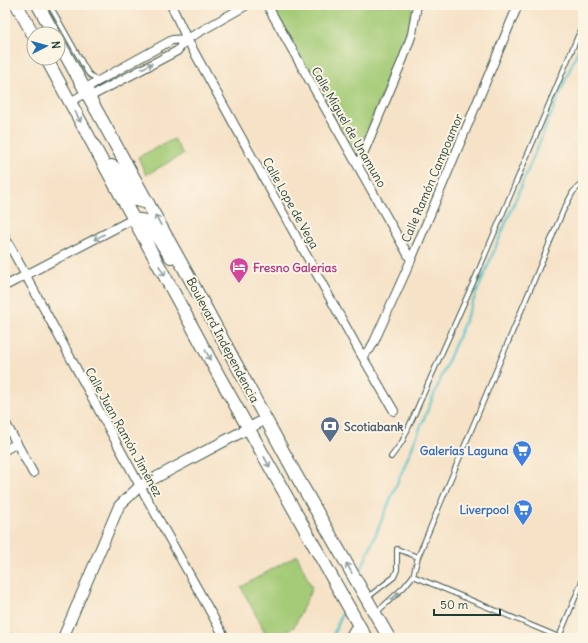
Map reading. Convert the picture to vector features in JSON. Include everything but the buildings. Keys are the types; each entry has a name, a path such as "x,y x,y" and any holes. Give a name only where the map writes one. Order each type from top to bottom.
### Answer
{"main road":[{"path":"17,5 29,26"},
{"path":"38,5 50,26"},
{"name":"Boulevard Independencia","path":"66,56 266,419 389,638"},
{"name":"Boulevard Independencia","path":"50,66 248,428 366,638"},
{"path":"103,163 114,167 135,200 148,203"},
{"path":"133,219 146,221 174,261 190,279"},
{"path":"315,547 351,602 354,604 358,603 361,596 358,584"}],"street":[{"name":"Calle Lope de Vega","path":"171,5 187,39 362,356 394,411"},
{"path":"86,93 95,94 177,50 187,39 247,5"},
{"name":"Calle Miguel de Unamuno","path":"266,5 410,260"},
{"path":"358,166 412,34 417,5"},
{"name":"Calle Ramón Campoamor","path":"362,356 370,349 374,342 518,5"},
{"path":"70,102 86,93 91,85 97,81 172,40 187,39"},
{"path":"5,286 133,219"},
{"name":"Calle Juan Ramón Jiménez","path":"5,237 140,486 225,638"},
{"path":"63,638 119,506 140,486 266,419"},
{"path":"5,422 33,473"},
{"path":"5,450 17,443"},
{"path":"349,638 354,629 359,626"}],"lane":[{"path":"52,9 88,73 97,81"},
{"path":"391,457 402,442 473,282 583,24"},
{"path":"124,66 129,76"},
{"path":"375,614 404,587 413,576 418,557 563,212 573,192 583,182"},
{"path":"366,598 394,577 397,570 397,549 418,557"},
{"path":"413,576 559,637 583,579"},
{"path":"578,593 583,595"}],"green space":[{"path":"271,5 413,5 407,33 357,156"},
{"path":"174,139 183,154 146,175 138,157"},
{"path":"297,555 312,588 294,627 268,638 241,587"}],"waterway":[{"path":"360,572 583,38"},
{"path":"332,638 342,614"}],"place":[{"name":"Fresno Galerias","path":"239,284"},
{"name":"Scotiabank","path":"330,443"},
{"name":"Galerías Laguna","path":"522,467"},
{"name":"Liverpool","path":"523,526"}]}
